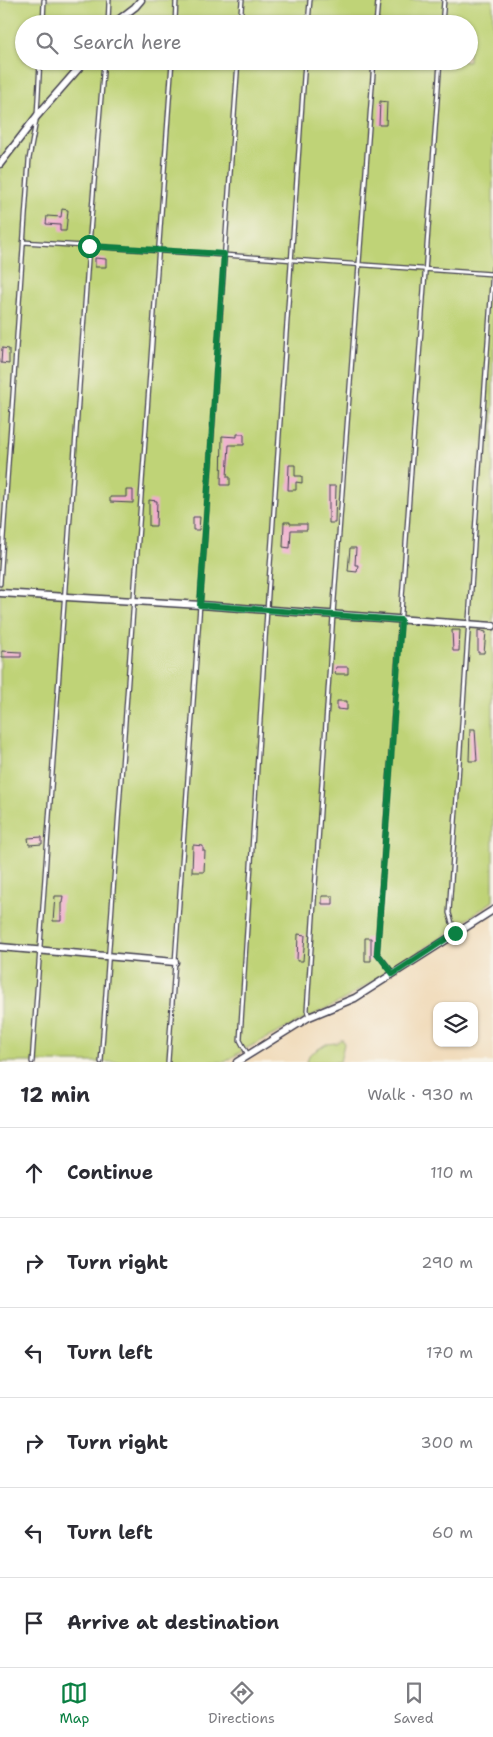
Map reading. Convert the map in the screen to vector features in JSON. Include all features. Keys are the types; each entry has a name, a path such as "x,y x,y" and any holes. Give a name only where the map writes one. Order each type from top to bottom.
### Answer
{"street":[{"path":"125,15 141,0"},
{"path":"0,164 37,116 77,70"},
{"path":"0,593 200,605 468,626 493,626"},
{"path":"237,1062 309,1017 355,998 493,910"},
{"path":"0,947 175,962"}],"lane":[{"path":"43,15 44,0"},
{"path":"108,15 109,0"},
{"path":"175,15 176,0"},
{"path":"241,15 242,0"},
{"path":"309,15 310,0"},
{"path":"377,15 378,0"},
{"path":"443,15 444,0"},
{"path":"0,584 29,159 37,116 40,70"},
{"path":"32,1062 89,246 103,70"},
{"path":"101,1062 171,70"},
{"path":"168,1062 237,70"},
{"path":"248,1055 240,1040 267,610 305,70"},
{"path":"309,1017 307,1010 333,615 373,70"},
{"path":"393,974 377,953 439,70"},
{"path":"23,242 224,254 493,274"},
{"path":"455,933 449,913 493,267"}],"green space":[{"path":"0,0 493,0 493,901 445,935 345,999 245,1049 225,1062 0,1062"},
{"path":"342,1039 344,1044 340,1062 307,1062 309,1055 326,1044 336,1043"}],"building":[{"path":"380,101 387,102 386,125 379,125"},
{"path":"62,209 68,210 66,231 60,231 60,225 46,224 47,216 61,217"},
{"path":"95,258 106,259 106,267 95,267"},
{"path":"2,348 9,349 9,364 1,363"},
{"path":"237,434 244,434 244,445 229,445 227,477 230,477 230,485 221,485 222,436 237,437"},
{"path":"289,465 295,465 295,476 302,476 302,483 296,482 296,490 288,490"},
{"path":"329,486 336,486 335,523 329,523"},
{"path":"126,490 133,490 133,503 110,502 110,497 126,497"},
{"path":"149,500 157,501 156,526 149,526"},
{"path":"193,517 200,517 199,530 193,530"},
{"path":"284,522 307,524 307,530 291,530 290,548 283,547"},
{"path":"350,548 356,548 355,565 358,565 357,572 348,571"},
{"path":"452,630 460,630 459,651 453,651"},
{"path":"478,630 486,632 484,653 478,653"},
{"path":"2,651 21,652 21,657 2,657"},
{"path":"336,667 348,667 348,674 335,674"},
{"path":"337,701 347,701 347,710 337,709"},
{"path":"470,729 475,729 477,761 469,761"},
{"path":"42,837 42,844 29,845 28,838"},
{"path":"193,845 203,846 203,851 205,851 204,872 192,872"},
{"path":"55,896 63,896 61,921 53,921"},
{"path":"322,896 333,896 333,904 322,904"},
{"path":"298,934 305,935 303,961 297,961"},
{"path":"365,938 371,938 371,961 365,961"}],"route":[{"path":"89,246 224,254 200,605 401,620 377,953 393,974 455,933"}]}
